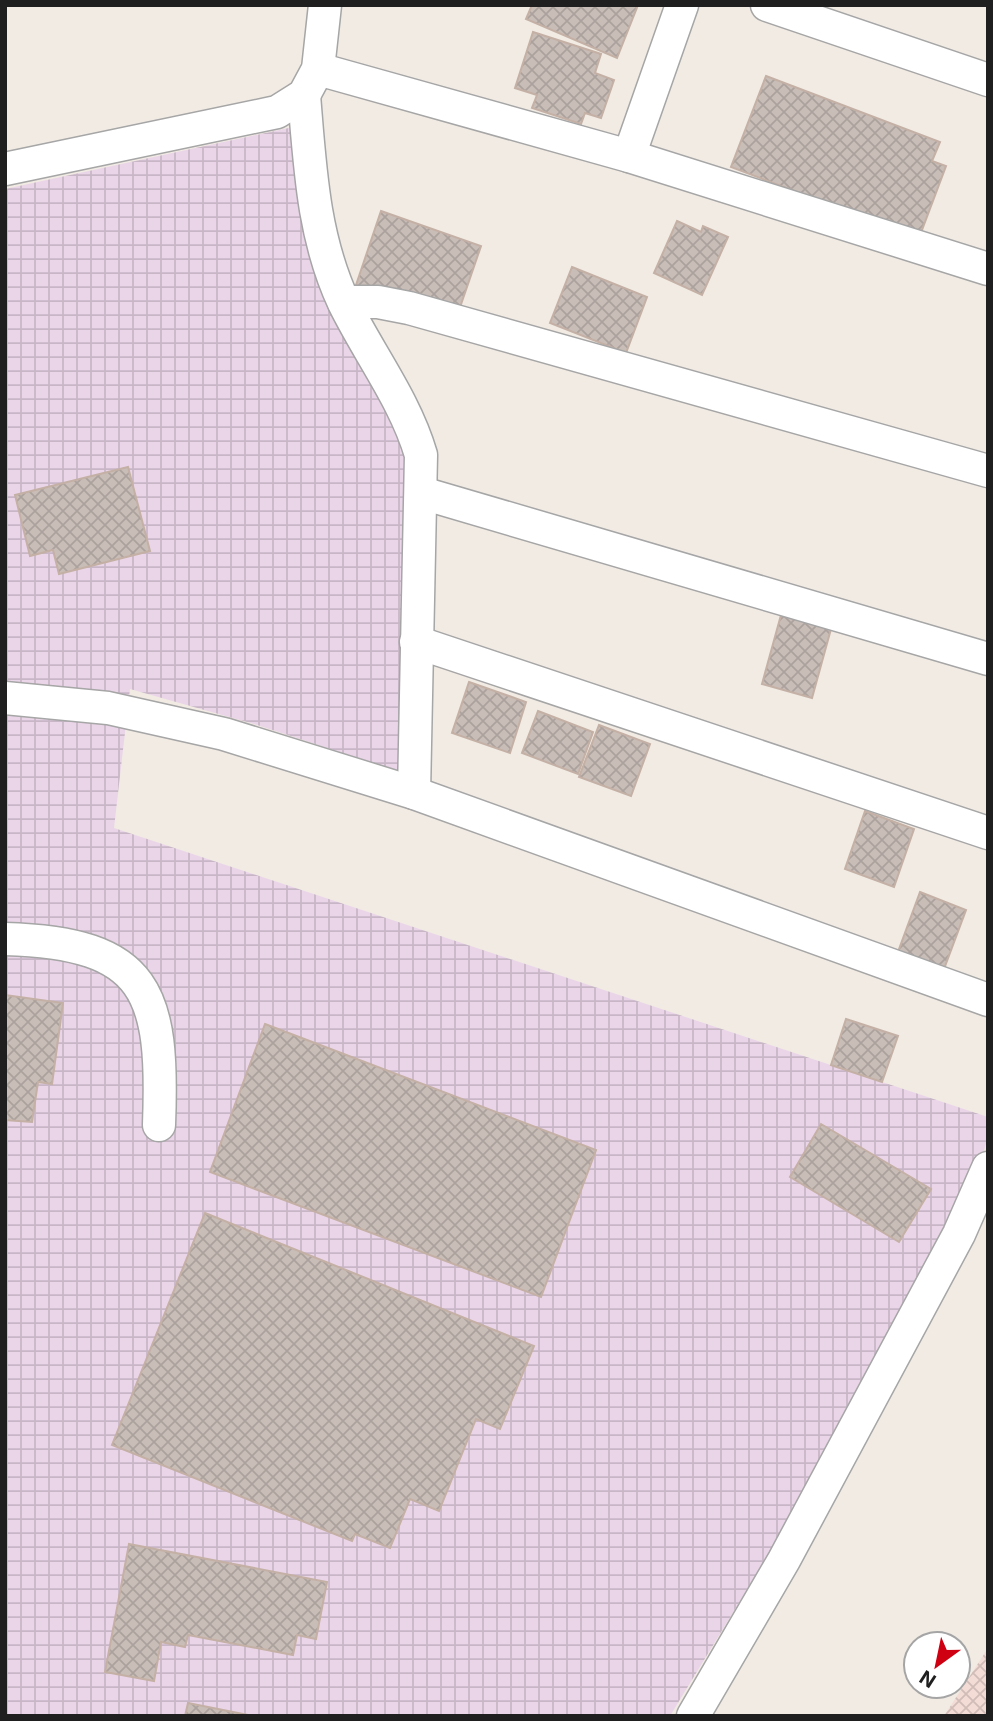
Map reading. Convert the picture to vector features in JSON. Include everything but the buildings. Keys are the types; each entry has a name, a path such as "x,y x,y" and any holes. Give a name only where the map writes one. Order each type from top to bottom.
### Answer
{"street":[{"path":"325,5 311,82 313,197 320,236 344,302 412,425 421,455 414,793"},
{"path":"629,156 682,5"},
{"path":"767,5 988,80"},
{"path":"311,82 629,156 988,269"},
{"path":"5,169 277,112 311,82"},
{"path":"344,302 379,302 409,308 988,471"},
{"path":"422,493 988,659"},
{"path":"416,642 988,833"},
{"path":"5,698 108,708 224,734 414,793 988,1000"},
{"path":"5,939 35,940 96,952 133,974 149,1002 157,1031 161,1072 159,1125"},
{"path":"693,1716 784,1560 959,1234 988,1168"}],"shaded area":[{"path":"293,127 302,225 326,296 389,412 403,451 409,490 407,774 254,724 130,689 114,828 988,1117 988,1137 977,1174 810,1486 670,1716 5,1716 5,189"},
{"path":"988,1648 988,1716 944,1716 954,1700 972,1700 972,1673"}]}
